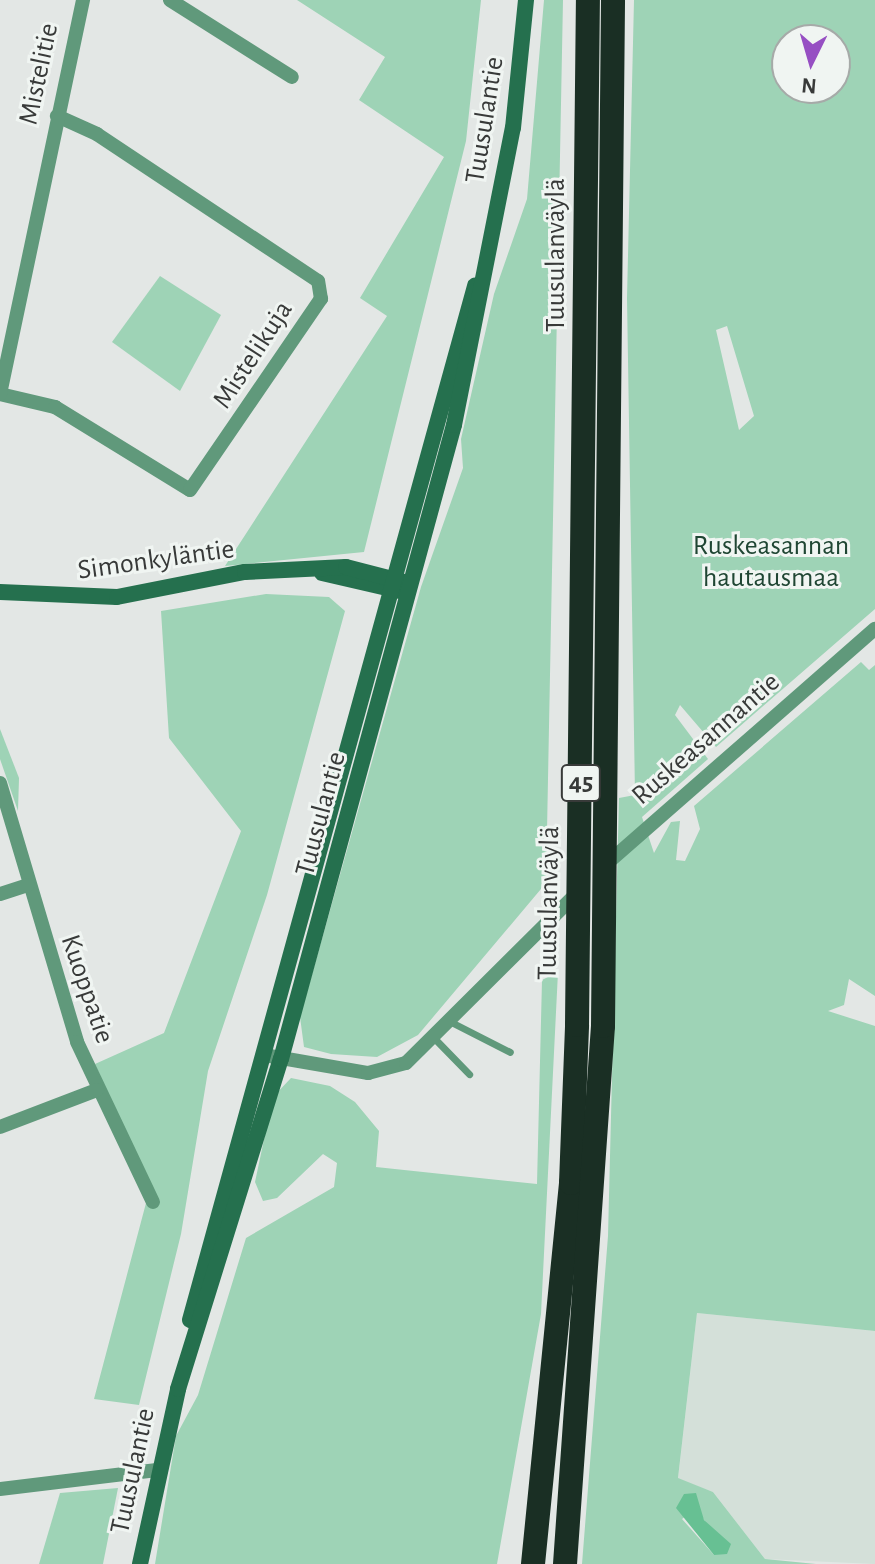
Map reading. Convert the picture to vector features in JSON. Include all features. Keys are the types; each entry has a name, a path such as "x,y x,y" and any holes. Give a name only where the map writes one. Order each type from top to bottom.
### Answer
{"highway":[{"name":"Tuusulanväylä","path":"533,1564 553,1381 577,1025 588,0"},
{"name":"Tuusulanväylä","path":"565,1563 603,1026 613,0"},
{"path":"518,1564 553,1381"}],"main road":[{"name":"Tuusulantie","path":"178,1389 281,1059 411,589 513,128 526,0"},
{"name":"Tuusulantie","path":"140,1564 157,1470 264,1055 489,246"},
{"name":"Simonkyläntie","path":"0,592 117,597 245,572 321,573 346,567 397,576"},
{"name":"Simonkyläntie","path":"321,573 392,593 411,589"},
{"path":"397,576 411,589"}],"street":[{"name":"Mistelitie","path":"0,394 83,0"},
{"path":"170,0 292,77"},
{"name":"Mistelikuja","path":"0,394 55,407 190,490 321,299 318,281 97,134 57,116"},
{"name":"Ruskeasannantie","path":"264,1055 368,1073 406,1063 435,1039 649,821 875,629"},
{"name":"Kuoppatie","path":"0,783 28,885 97,1090 153,1202"},
{"path":"0,894 28,885"},
{"path":"0,1127 97,1090"},
{"path":"0,1489 157,1470"}],"lane":[{"path":"451,1022 510,1052"},
{"path":"435,1039 469,1074"}],"shaded area":[{"path":"697,1313 875,1331 875,1564 765,1559 713,1492 678,1479"},
{"path":"696,1493 704,1520 731,1544 727,1554 714,1555 676,1508 684,1494"}],"green space":[{"path":"297,0 481,0 466,141 364,552 225,566 387,316 360,298 444,157 359,100 385,57"},
{"path":"544,0 563,0 546,883 418,1035 377,1057 331,1054 304,1047 300,1017 421,587 463,468 461,439 494,294 527,199"},
{"name":"Ruskeasannan hautausmaa","path":"634,0 875,0 875,609 716,747 680,705 675,715 708,759 642,817 654,853 671,822 680,821 676,860 685,861 700,829 694,806 861,662 869,670 875,665 875,996 849,979 844,1005 828,1011 875,1026 875,1331 697,1313 678,1478 713,1492 765,1559 816,1564 582,1564 608,1236 619,798 635,795 627,298","holes":["727,326 754,416 739,430 716,330","696,1508 715,1536 714,1555 682,1519"]},
{"path":"160,276 221,315 180,391 112,342"},
{"path":"266,594 329,597 345,611 267,895 208,1071 181,1234 139,1405 94,1399 150,1188 95,1064 164,1033 241,831 169,738 161,611"},
{"path":"0,729 19,778 18,811 0,759"},
{"path":"558,972 541,1314 497,1564 155,1564 176,1436 198,1395 246,1238 334,1187 337,1163 323,1154 277,1198 263,1201 255,1182 273,1097 291,1078 330,1086 355,1102 379,1131 376,1167 537,1184 542,980"},
{"path":"118,1488 103,1564 39,1564 60,1493"}]}
